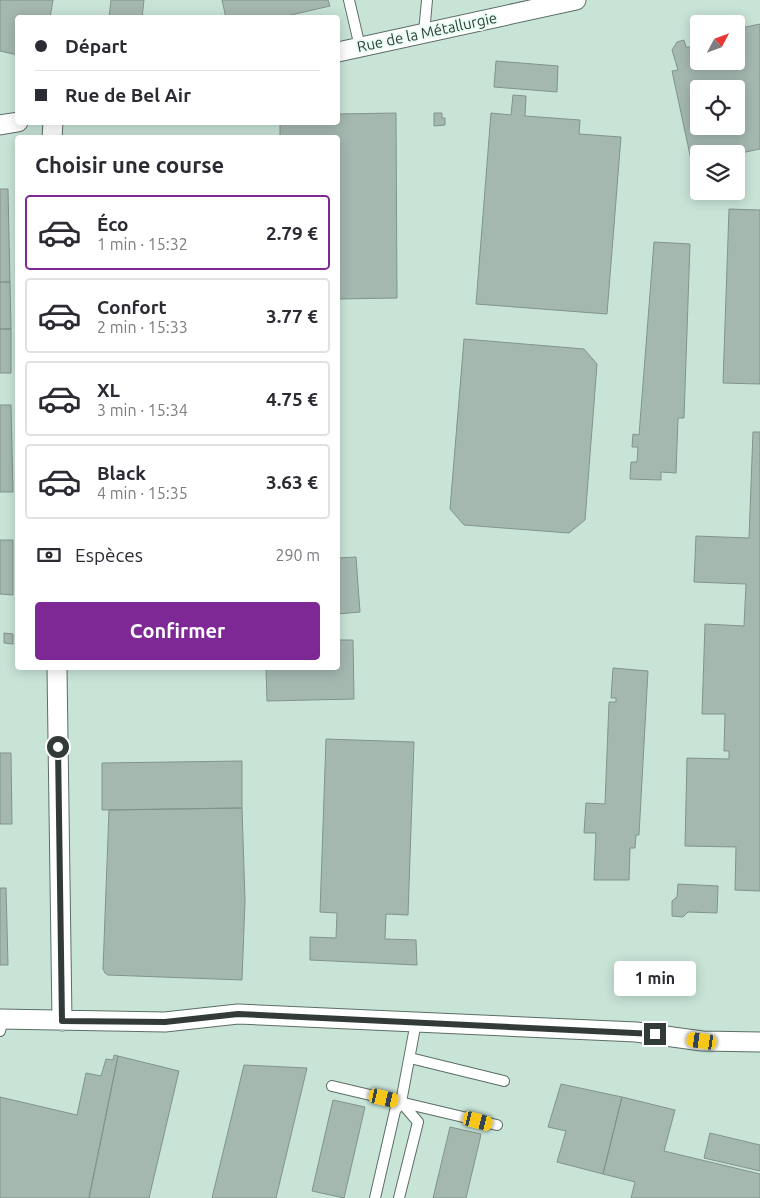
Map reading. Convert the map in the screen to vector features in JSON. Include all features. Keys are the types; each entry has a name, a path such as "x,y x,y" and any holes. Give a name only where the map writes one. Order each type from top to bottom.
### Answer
{"street":[{"name":"Rue de la Métallurgie","path":"340,52 576,0"},
{"path":"0,126 15,123"},
{"path":"57,670 62,1021"},
{"path":"1,1023 62,1021 165,1022 238,1014 636,1032 702,1041 760,1042"}],"lane":[{"path":"349,0 360,47"},
{"path":"424,33 427,0"},
{"path":"375,1198 394,1111 401,1102 416,1022"},
{"path":"410,1058 504,1081"},
{"path":"332,1086 497,1125"},
{"path":"400,1198 418,1122 401,1102"}],"shaded area":[{"path":"0,0 760,0 760,1198 0,1198"}],"building":[{"path":"0,0 53,0 50,15 15,15 15,54 0,51"},
{"path":"111,0 144,0 142,15 109,15"},
{"path":"222,0 328,0 330,6 291,15 225,15"},
{"path":"760,24 760,149 745,152 745,145 690,145 690,155 672,71 678,70 672,50 677,42 684,40 686,47 690,47 690,70 745,70 745,27"},
{"path":"496,61 558,66 557,92 494,87"},
{"path":"513,95 526,96 525,116 580,120 579,134 621,137 607,314 476,304 491,113 511,115"},
{"path":"396,113 397,298 340,299 340,135 280,135 280,125 340,125 340,114"},
{"path":"434,113 442,113 442,118 445,118 445,125 434,126"},
{"path":"0,189 8,189 10,282 0,282"},
{"path":"729,209 760,210 760,384 723,383"},
{"path":"654,242 690,244 684,418 678,418 676,473 661,472 661,480 630,479 631,462 637,462 638,447 632,447 633,434 639,435"},
{"path":"0,282 10,282 11,329 0,329"},
{"path":"0,329 11,329 11,373 0,373"},
{"path":"464,339 584,349 597,364 585,520 569,533 464,525 450,509"},
{"path":"0,405 11,405 13,492 0,492"},
{"path":"753,432 760,432 760,891 735,890 736,847 685,846 687,758 729,759 729,751 724,751 725,714 702,714 705,624 744,626 746,584 694,582 696,536 749,538"},
{"path":"0,540 13,540 13,595 0,594"},
{"path":"356,557 360,612 340,614 340,558"},
{"path":"4,633 13,634 13,644 4,643"},
{"path":"340,640 353,640 354,699 267,701 266,670 340,670"},
{"path":"613,668 648,671 639,835 636,835 635,848 630,848 629,880 594,880 596,833 584,833 586,803 605,804 609,702 616,702 616,698 611,698"},
{"path":"326,739 414,742 408,915 386,914 385,939 416,940 417,965 310,960 310,937 336,938 337,913 320,912"},
{"path":"0,753 11,753 12,824 0,824"},
{"path":"242,761 242,808 102,810 102,763"},
{"path":"242,808 245,901 242,980 108,975 105,973 103,969 109,810"},
{"path":"678,884 718,886 717,913 688,912 683,917 672,916 672,901 677,897"},
{"path":"0,888 6,888 8,965 0,965"},
{"path":"114,1055 118,1056 89,1198 0,1198 0,1097 77,1115 86,1073 101,1076 106,1059 113,1060"},
{"path":"118,1056 179,1071 149,1198 89,1198"},
{"path":"244,1065 307,1068 276,1198 212,1198"},
{"path":"561,1084 622,1097 603,1174 557,1162 566,1131 548,1127"},
{"path":"622,1097 675,1110 664,1151 760,1174 760,1198 631,1198 635,1182 603,1174"},
{"path":"333,1100 365,1107 344,1198 312,1191"},
{"path":"450,1127 481,1134 466,1198 433,1198"},
{"path":"710,1133 760,1145 760,1171 704,1158"}],"route":[{"path":"58,747 62,1021 165,1022 238,1014 655,1034"}]}
